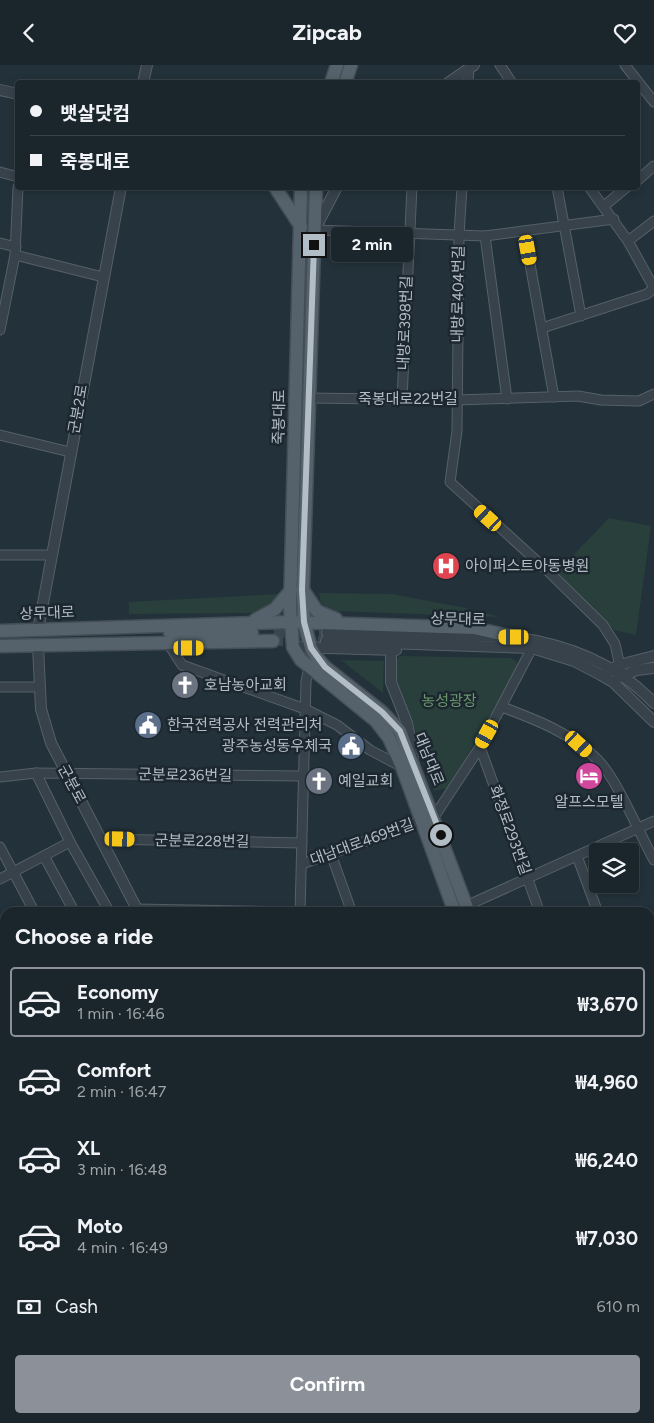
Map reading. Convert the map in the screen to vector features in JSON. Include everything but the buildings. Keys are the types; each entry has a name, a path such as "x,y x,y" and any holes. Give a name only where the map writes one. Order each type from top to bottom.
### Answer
{"main road":[{"path":"332,80 337,65"},
{"path":"346,80 351,65"},
{"path":"277,190 308,229"},
{"name":"죽봉대로","path":"293,647 290,622 297,590 308,398 313,261 302,190"},
{"name":"죽봉대로","path":"304,622 297,590 301,245 308,229 315,190"},
{"path":"301,245 304,241 308,242 309,252 313,261"},
{"path":"250,622 275,609 297,590 321,614 351,623"},
{"path":"122,626 250,622 351,623 474,627 514,637"},
{"name":"대남대로","path":"304,622 311,648 325,667 382,712 400,731 422,821 462,907"},
{"name":"상무대로","path":"0,631 122,626 133,633 274,637 0,646"},
{"path":"131,642 140,647 171,648 293,647"},
{"name":"대남대로","path":"293,647 309,668 376,721 408,764 434,817 462,907"}],"street":[{"path":"144,80 147,65"},
{"path":"500,65 510,80"},
{"path":"625,65 637,80"},
{"path":"452,80 472,67"},
{"path":"469,80 472,67"},
{"path":"640,84 654,102"},
{"path":"0,89 15,94"},
{"path":"640,177 654,166"},
{"path":"0,172 15,176"},
{"path":"0,329 15,251 18,190"},
{"name":"군분2로","path":"38,630 120,190"},
{"path":"308,229 335,190"},
{"name":"내방로398번길","path":"402,399 408,234 412,190"},
{"name":"내방로404번길","path":"462,190 459,235 456,446 450,482 550,573 603,625 612,638 618,670"},
{"path":"557,190 581,316"},
{"path":"542,327 647,294 654,288 614,219 591,190"},
{"path":"604,206 624,190"},
{"path":"308,229 408,234 485,235 614,219"},
{"path":"628,241 654,221"},
{"path":"524,231 554,397"},
{"path":"485,235 507,399"},
{"path":"0,243 15,251 103,277"},
{"name":"죽봉대로22번길","path":"308,398 456,400 578,396 601,400 639,401 654,394"},
{"path":"0,435 70,453"},
{"path":"0,555 51,555"},
{"name":"상무대로","path":"654,703 618,670 563,647 514,637 326,637 532,648 574,661 613,682 654,722"},
{"name":"군분로","path":"38,646 39,687 44,722 51,743 102,839 134,907"},
{"name":"상무대로","path":"293,647 478,651 532,648"},
{"path":"171,648 182,665 305,709 337,725 370,750 408,764 407,723 391,682 391,650"},
{"path":"434,817 480,747 532,648"},
{"path":"601,675 654,656"},
{"path":"300,907 306,681 309,668"},
{"path":"618,670 654,668"},
{"path":"613,682 618,670"},
{"path":"0,687 39,687"},
{"path":"502,707 558,730 579,744 598,761 611,780 654,860"},
{"name":"화정로293번길","path":"480,747 538,907"},
{"path":"36,773 70,842 107,907"},
{"name":"군분로236번길","path":"0,777 36,773 304,776"},
{"name":"대남대로469번길","path":"302,863 422,821"},
{"path":"469,907 654,821"},
{"name":"군분로228번길","path":"102,839 302,843"},
{"path":"0,879 70,842"},
{"path":"0,847 32,907"},
{"path":"331,854 350,907"},
{"path":"44,856 72,907"},
{"path":"577,856 596,907"}],"green space":[{"path":"609,518 651,526 636,635 614,630 557,572"},
{"path":"319,593 392,594 466,608 500,617 333,611 321,603"},
{"path":"279,594 268,605 253,613 129,614 129,602"},
{"name":"농성광장","path":"399,656 510,658 516,661 518,666 449,788 434,791 396,676 395,664"},
{"name":"농성광장","path":"341,660 384,661 383,693"}],"tunnel":[{"path":"274,633 327,633"},
{"path":"273,641 326,641"}],"place":[{"name":"아이퍼스트아동병원","path":"446,566"},
{"name":"호남농아교회","path":"185,685"},
{"name":"한국전력공사 전력관리처","path":"148,725"},
{"name":"광주농성동우체국","path":"351,746"},
{"name":"알프스모텔","path":"589,776"},
{"name":"예일교회","path":"319,781"}],"route":[{"path":"314,245 302,590 304,622 311,648 317,658 325,667 382,712 400,731 406,741 441,835"}]}
